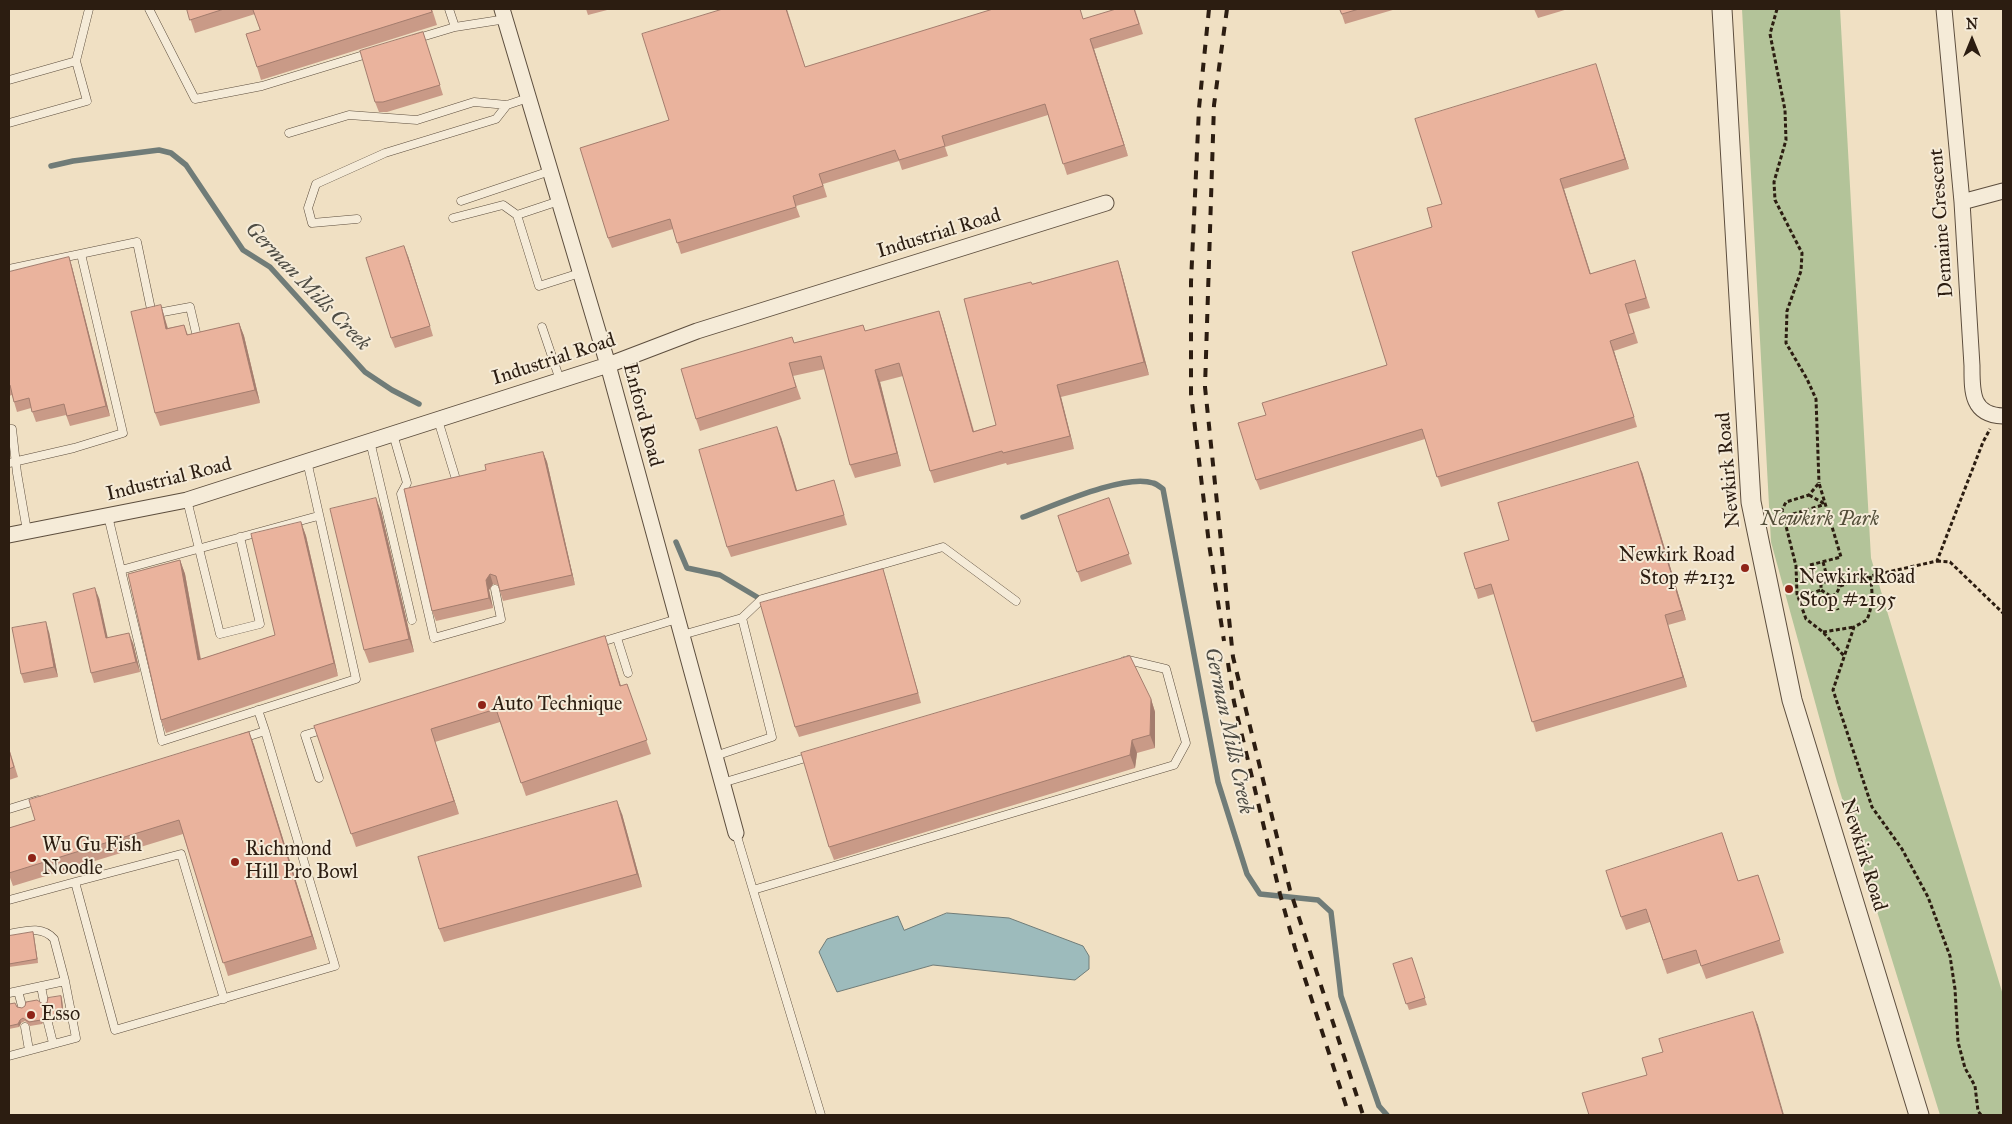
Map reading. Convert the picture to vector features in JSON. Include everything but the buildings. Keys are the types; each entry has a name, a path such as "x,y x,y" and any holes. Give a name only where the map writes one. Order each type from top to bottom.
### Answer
{"street":[{"name":"Newkirk Road","path":"1722,9 1751,502 1792,700 1919,1115"},
{"name":"Demaine Crescent","path":"1944,9 1962,202 1972,391 1977,404 1982,410 2001,416"},
{"name":"Enford Road","path":"504,14 608,365 736,833"},
{"path":"1962,202 2003,191"},
{"name":"Industrial Road","path":"9,535 187,500 608,365 696,331 1106,203"}],"lane":[{"path":"9,122 88,101 76,61 89,9"},
{"path":"148,9 195,99 262,86 381,49"},
{"path":"449,9 455,27"},
{"path":"409,41 504,14"},
{"path":"9,80 76,61"},
{"path":"289,133 349,115 417,120 474,102 507,105 528,98"},
{"path":"358,218 312,223 308,208 316,184 385,153 496,120 507,105"},
{"path":"461,201 550,171"},
{"path":"517,215 559,201"},
{"path":"453,218 502,205 517,215 539,286 580,273"},
{"path":"9,269 137,242 152,314 190,307 197,337"},
{"path":"12,463 74,448 123,433 80,254"},
{"path":"542,327 560,380"},
{"path":"438,420 455,476"},
{"path":"9,429 12,429 12,463 28,531"},
{"path":"393,434 407,483 401,494 434,638 501,618 494,589"},
{"path":"370,441 412,620"},
{"path":"108,516 162,741 356,679 307,461"},
{"path":"187,500 220,634 260,624 240,537"},
{"path":"122,570 318,516"},
{"path":"682,635 742,618 762,599 943,547 1016,601"},
{"path":"715,756 772,737 742,618"},
{"path":"588,646 678,619"},
{"path":"617,638 628,673"},
{"path":"753,890 1174,765 1186,743 1166,669 1128,660 1118,663"},
{"path":"75,882 115,1030 335,966 258,710"},
{"path":"319,778 305,735 334,726"},
{"path":"236,740 265,731"},
{"path":"722,782 817,754"},
{"path":"9,809 47,798"},
{"path":"736,833 821,1115"},
{"path":"9,900 181,854 224,999"},
{"path":"9,934 44,930 54,939 76,1038 9,1056"},
{"path":"9,993 64,981"},
{"path":"41,986 44,1002"},
{"path":"18,991 22,1006"},
{"path":"48,1023 53,1043"},
{"path":"25,1026 29,1050"}],"path":[{"path":"1777,9 1770,34 1785,110 1786,140 1774,182 1775,200 1802,253 1801,271 1787,311 1786,343 1808,379 1816,399 1819,483 1841,557 1810,565"},
{"path":"1937,561 1983,442 2001,416"},
{"path":"1819,483 1809,495 1786,502 1782,510 1796,566 1798,598 1806,619 1823,632 1844,656"},
{"path":"1809,495 1826,504"},
{"path":"1793,514 1826,504"},
{"path":"1840,586 1870,576 1937,561 1950,562 2003,613"},
{"path":"1823,562 1828,580"},
{"path":"1823,632 1854,627 1867,620 1874,598 1870,576"},
{"path":"1821,590 1821,585 1828,580 1838,582 1840,586"},
{"path":"1832,597 1838,592 1840,586"},
{"path":"1798,598 1821,590"},
{"path":"1821,590 1832,597 1838,610"},
{"path":"1854,627 1833,690 1872,806 1902,849 1928,897 1950,956 1955,989 1958,1042 1966,1068 1975,1086 1978,1111 1981,1115"}],"green space":[{"name":"Newkirk Park","path":"1742,9 1840,9 1871,558 2003,995 2003,1115 1940,1115 1837,782 1771,542"}],"water":[{"path":"947,913 1009,918 1083,946 1089,956 1089,969 1075,980 933,965 837,992 819,952 827,939 898,916 904,930"}],"waterway":[{"name":"German Mills Creek","path":"51,166 73,161 159,150 171,153 186,165 243,250 270,267 365,372 392,390 419,404"},
{"name":"German Mills Creek","path":"1023,517 1107,486 1141,481 1153,483 1163,489 1218,782 1247,874 1260,894 1318,900 1331,912 1341,996 1379,1106 1387,1115"},
{"name":"German Mills Creek","path":"676,542 687,568 720,575 757,597"}],"railway":[{"path":"1209,9 1199,108 1191,282 1191,394 1209,544 1224,641"},
{"path":"1227,9 1214,105 1205,387 1233,657 1290,890 1363,1115"},
{"path":"1228,663 1234,702 1280,894 1295,948 1349,1115"}],"place":[{"name":"Newkirk Road Stop #2132","path":"1745,568"},
{"name":"Newkirk Road Stop #2195","path":"1789,589"},
{"name":"Auto Technique","path":"482,705"},
{"name":"Wu Gu Fish Noodle","path":"32,858"},
{"name":"Richmond Hill Pro Bowl","path":"235,862"},
{"name":"Esso","path":"31,1015"}]}
